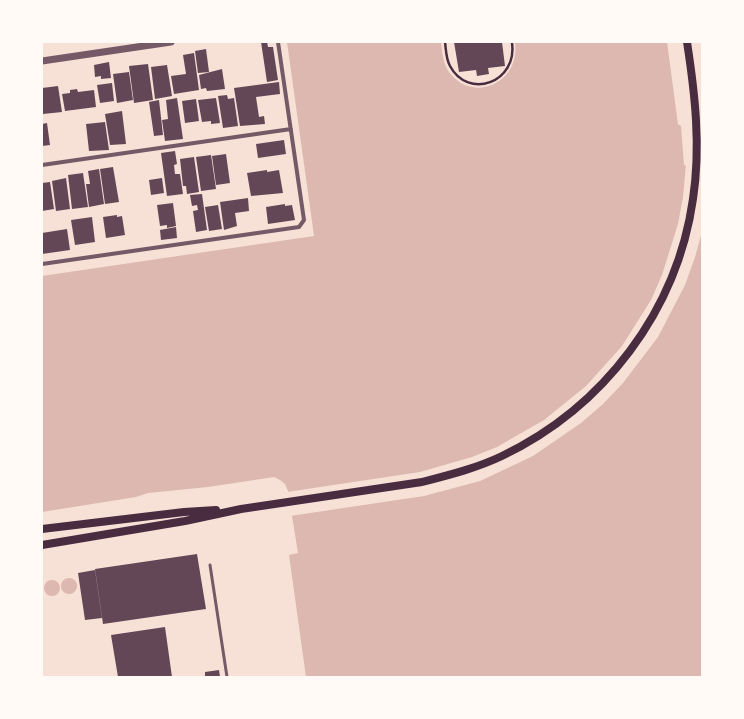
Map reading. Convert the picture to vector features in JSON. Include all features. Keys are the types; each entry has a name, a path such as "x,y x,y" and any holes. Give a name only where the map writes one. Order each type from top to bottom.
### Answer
{"main road":[{"path":"42,545 185,521 240,509 422,482 449,475 501,456 550,429 572,412 593,394 630,352 660,304 676,266 688,226 693,199 696,164 696,107 687,42"},
{"path":"42,529 184,512 240,509"}],"street":[{"path":"42,61 171,42"},
{"path":"42,264 299,226 304,220 278,42"},
{"path":"42,165 291,128"}],"lane":[{"path":"210,565 227,677"}],"path":[{"path":"445,42 448,61 454,72 464,80 477,84 490,82 506,71 512,59 512,42"}],"shaded area":[{"path":"287,42 441,42 447,69 456,80 468,86 480,88 492,85 502,79 510,69 515,57 515,42 667,42 678,124 681,126 684,165 702,169 702,677 306,677 289,555 298,553 288,491 285,484 280,480 274,477 208,487 148,493 136,497 42,512 42,276 314,236"},
{"path":"69,578 75,580 77,586 75,592 69,594 63,592 61,586 63,580"},
{"path":"52,580 58,582 60,588 58,594 52,596 46,594 44,588 46,582"}],"pier":[{"path":"686,164 702,167 702,232 695,257 685,285 658,337 623,383 603,404 581,423 533,456 480,481 424,496 290,516 287,492 420,472 472,457 497,447 544,420 586,386 622,346 651,300 662,275 678,224 683,197"}],"building":[{"path":"261,42 267,42 268,47 273,47 278,80 267,82"},
{"path":"454,42 502,42 505,66 488,68 489,74 477,76 476,70 459,72"},
{"path":"206,49 209,72 198,73 195,51"},
{"path":"194,53 199,90 174,94 171,76 186,74 183,55"},
{"path":"109,62 111,78 101,79 101,76 95,77 94,65"},
{"path":"148,64 153,100 134,103 129,66"},
{"path":"167,65 172,96 155,99 151,67"},
{"path":"222,69 225,89 207,91 206,88 201,89 199,75"},
{"path":"129,72 133,100 117,103 113,74"},
{"path":"279,82 280,94 256,97 259,117 264,116 265,124 240,126 234,88"},
{"path":"112,83 114,101 100,103 97,85"},
{"path":"58,86 62,112 43,114 42,88"},
{"path":"77,89 78,92 94,90 96,107 65,111 62,94 70,93 70,90"},
{"path":"227,95 228,99 234,98 238,126 223,128 218,96"},
{"path":"177,98 183,139 165,141 162,120 168,119 166,100"},
{"path":"216,98 220,123 211,124 211,121 202,122 198,100"},
{"path":"196,99 199,121 185,123 182,101"},
{"path":"159,100 163,135 154,136 149,102"},
{"path":"122,111 126,144 110,145 105,114"},
{"path":"105,122 109,150 89,151 86,124"},
{"path":"47,123 50,145 42,146 42,124"},
{"path":"284,140 286,154 258,158 256,144"},
{"path":"175,151 177,164 174,165 175,174 180,174 183,194 167,196 161,153"},
{"path":"226,154 230,183 216,185 212,156"},
{"path":"211,155 216,189 201,191 196,157"},
{"path":"194,157 199,192 187,194 186,186 183,186 180,159"},
{"path":"113,167 119,202 105,204 100,169"},
{"path":"99,169 104,204 89,207 86,184 90,184 88,171"},
{"path":"267,170 267,172 279,170 283,193 251,196 247,173"},
{"path":"83,173 88,207 72,209 68,175"},
{"path":"66,178 70,209 56,211 52,181"},
{"path":"162,178 164,193 151,195 149,180"},
{"path":"50,182 54,209 42,211 42,183"},
{"path":"202,194 207,230 196,232 193,211 198,210 197,205 192,206 190,195"},
{"path":"248,198 249,211 235,213 237,226 224,230 220,202"},
{"path":"173,203 176,226 167,228 167,225 160,226 157,205"},
{"path":"285,204 285,206 292,205 295,220 268,224 266,207"},
{"path":"218,205 222,229 209,231 205,207"},
{"path":"117,215 117,217 122,216 125,235 106,238 103,217"},
{"path":"92,217 95,242 75,245 71,220"},
{"path":"176,227 177,238 161,240 160,230"},
{"path":"67,229 70,250 42,254 42,233"},
{"path":"197,554 206,609 103,624 95,569"},
{"path":"95,570 102,618 85,620 78,573"},
{"path":"165,627 172,677 118,677 111,635"},
{"path":"219,670 220,677 205,677 205,672"}]}
